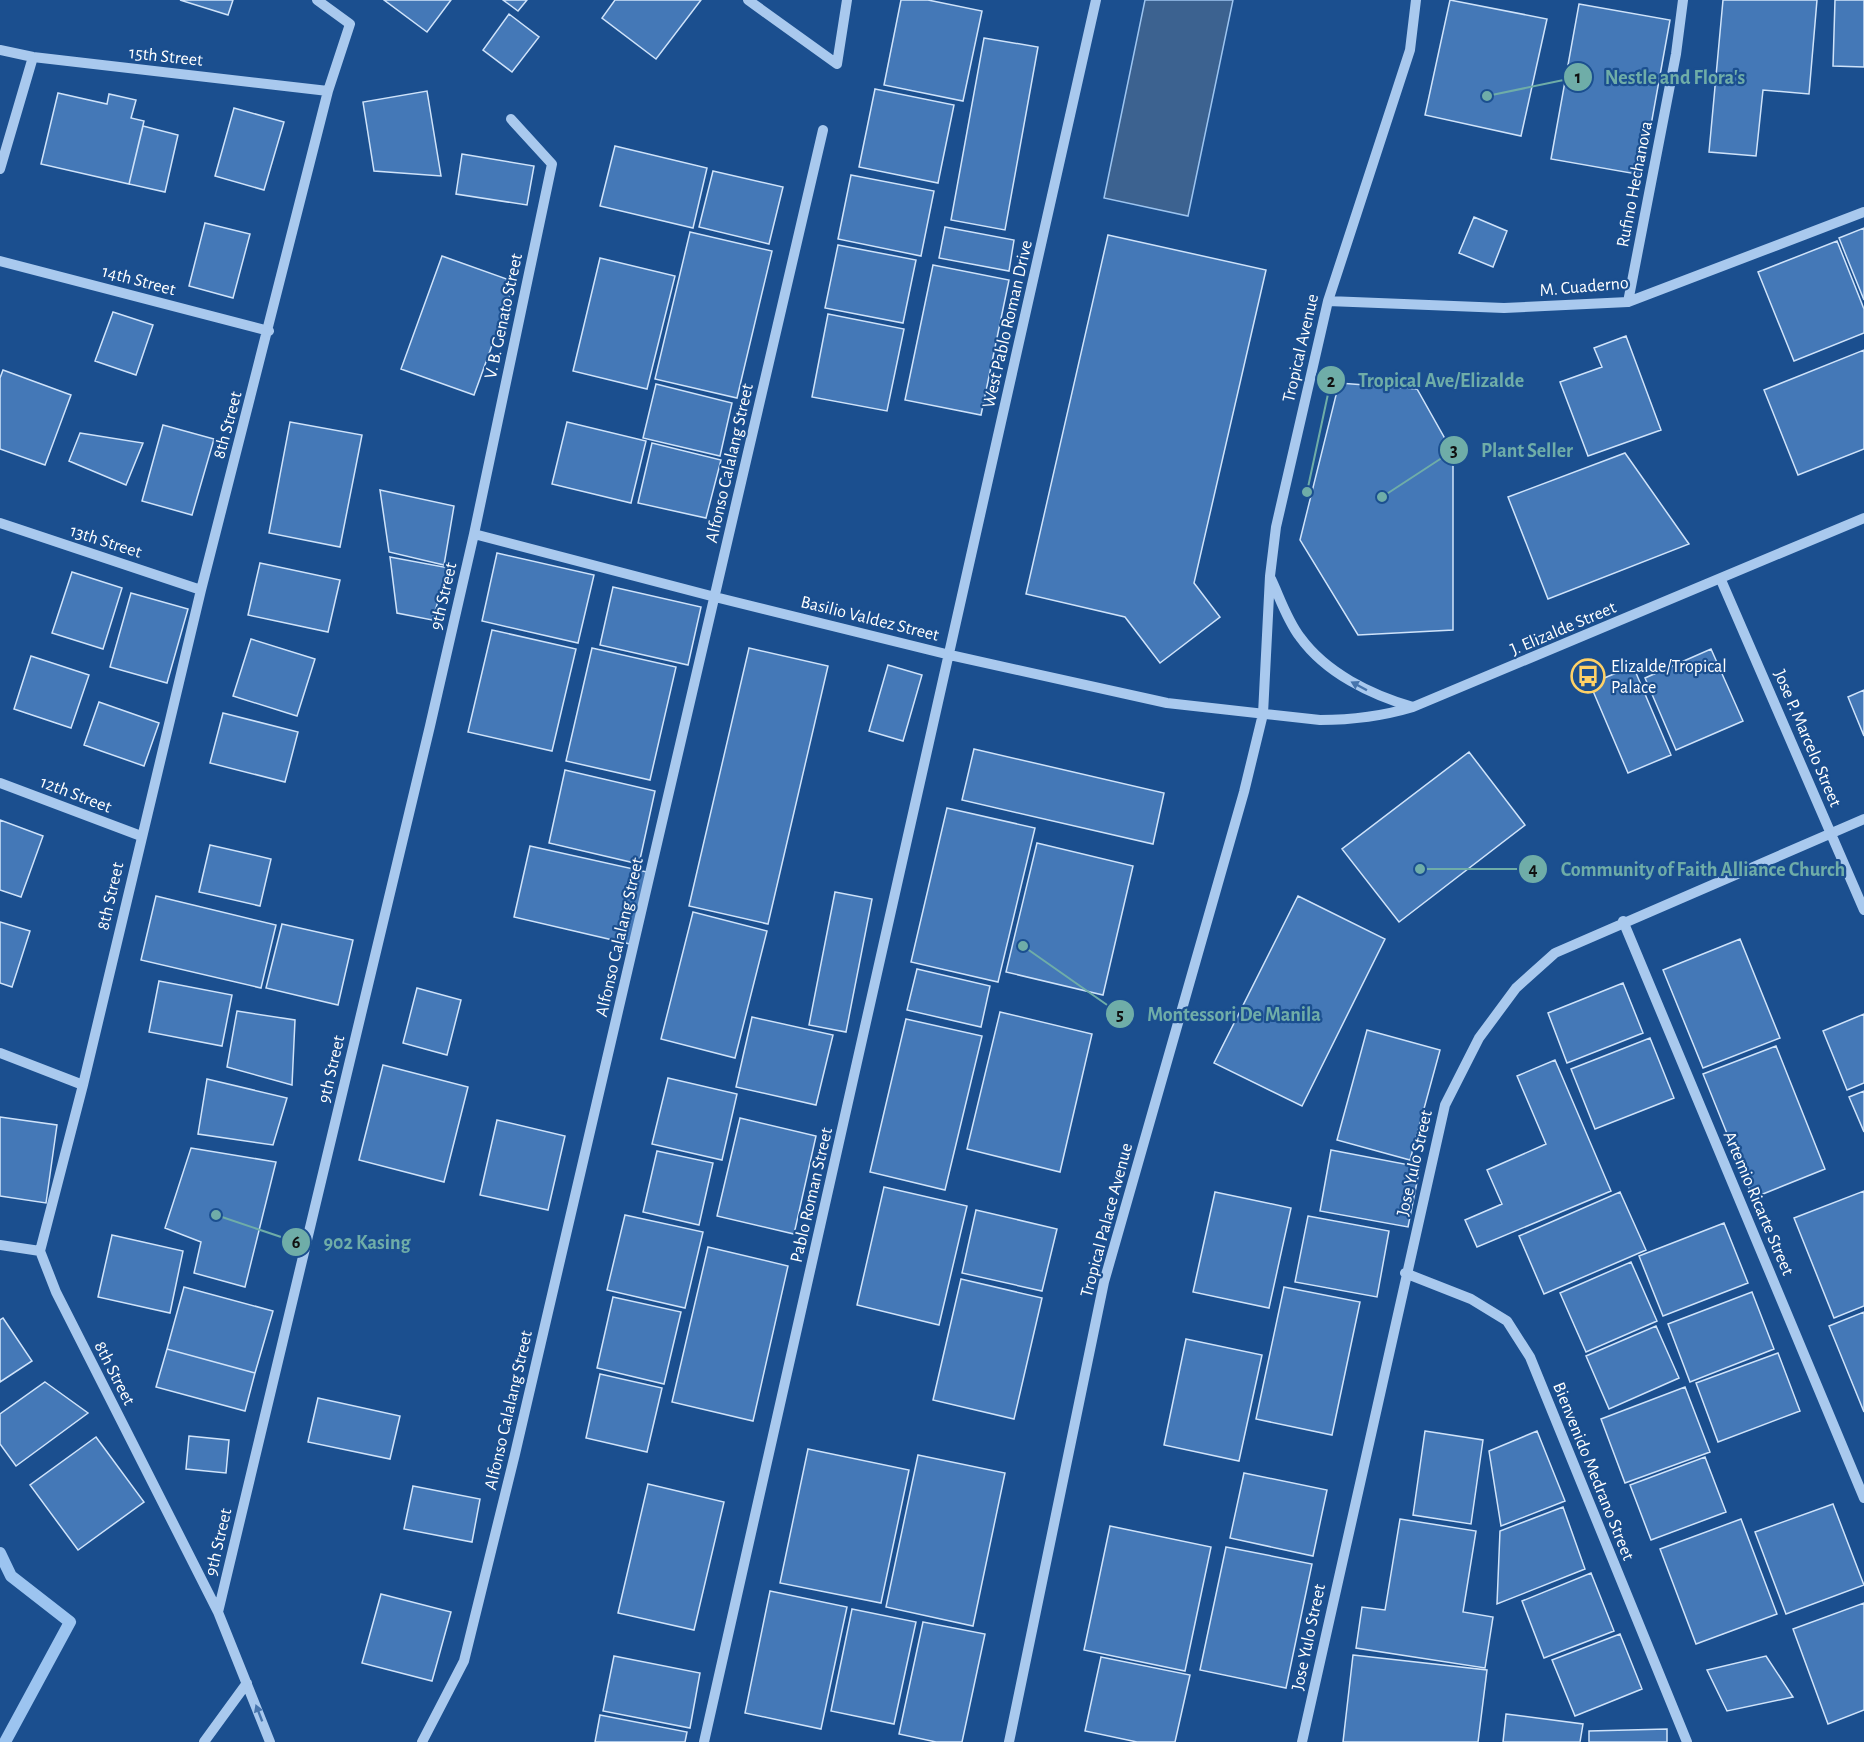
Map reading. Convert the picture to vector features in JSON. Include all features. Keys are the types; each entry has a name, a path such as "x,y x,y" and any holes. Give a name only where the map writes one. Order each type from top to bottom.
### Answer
{"street":[{"name":"8th Street","path":"270,1742 218,1612 56,1292 40,1251 83,1085 201,590 269,331 328,91 350,24 316,0"},
{"path":"748,0 837,64 847,0"},
{"name":"West Pablo Roman Drive","path":"950,655 1096,0"},
{"name":"Tropical Avenue","path":"1263,714 1270,576 1276,527 1328,301 1410,50 1416,0"},
{"name":"Rufino Hechanova","path":"1628,302 1676,54 1683,0"},
{"name":"15th Street","path":"0,50 33,57 328,91"},
{"path":"0,169 33,57"},
{"name":"V. B. Genato Street","path":"474,534 552,164 511,119"},
{"name":"Alfonso Calalang Street","path":"422,1742 464,1661 515,1454 823,130"},
{"name":"M. Cuaderno","path":"1328,301 1504,308 1628,302 1864,212"},
{"name":"14th Street","path":"0,261 269,331"},
{"name":"J. Elizalde Street","path":"1263,714 1341,720 1396,712 1413,707 1721,580 1864,518"},
{"name":"13th Street","path":"0,523 201,590"},
{"name":"Basilio Valdez Street","path":"474,534 950,655 1167,703 1263,714"},
{"name":"9th Street","path":"218,1612 474,534"},
{"path":"1270,576 1291,621 1311,651 1344,677 1363,688 1413,707"},
{"name":"Jose P. Marcelo Street","path":"1721,580 1864,910"},
{"name":"Pablo Roman Street","path":"704,1742 950,655"},
{"name":"Tropical Palace Avenue","path":"1009,1742 1104,1282 1244,792 1263,714"},
{"name":"12th Street","path":"0,783 141,836"},
{"name":"Jose Yulo Street","path":"1302,1742 1405,1273 1445,1105 1479,1038 1516,988 1555,953 1623,921 1832,835 1864,819"},
{"name":"Artemio Ricarte Street","path":"1623,921 1864,1498"},
{"path":"0,1053 83,1085"},
{"path":"0,1245 40,1251"},
{"name":"Bienvenido Medrano Street","path":"1405,1273 1471,1299 1507,1322 1530,1358 1687,1742"},
{"path":"204,1742 247,1683"}],"water":[{"path":"1145,0 1233,0 1188,216 1104,198"}],"building":[{"path":"180,0 233,0 228,15"},
{"path":"384,0 451,0 427,32"},
{"path":"503,0 527,0 518,11"},
{"path":"615,0 701,0 656,59 602,18"},
{"path":"901,0 928,0 982,11 963,101 884,85"},
{"path":"1450,0 1547,19 1521,136 1425,115"},
{"path":"1723,0 1817,0 1809,94 1763,90 1756,156 1709,152"},
{"path":"1835,0 1864,0 1864,67 1833,66"},
{"path":"1579,4 1670,20 1642,175 1551,159"},
{"path":"509,14 539,37 512,72 483,50"},
{"path":"984,38 1038,47 1005,230 951,220"},
{"path":"875,89 954,105 938,183 859,167"},
{"path":"427,91 441,176 374,171 363,102"},
{"path":"58,93 107,104 109,94 136,100 131,118 144,121 129,184 41,164"},
{"path":"234,108 284,122 264,190 215,176"},
{"path":"143,126 178,135 165,192 129,184"},
{"path":"615,146 707,168 693,228 600,206"},
{"path":"462,154 534,166 527,205 456,194"},
{"path":"713,171 783,187 769,244 699,227"},
{"path":"851,175 934,191 921,256 838,239"},
{"path":"1474,217 1507,231 1493,267 1459,253"},
{"path":"205,223 250,234 233,298 189,286"},
{"path":"945,227 1014,240 1009,271 939,258"},
{"path":"1864,228 1864,300 1839,238"},
{"path":"690,232 772,251 737,398 655,379"},
{"path":"1108,235 1266,270 1194,583 1220,617 1160,663 1125,617 1026,594"},
{"path":"1837,241 1864,309 1864,333 1794,361 1758,272"},
{"path":"838,245 916,260 903,323 825,308"},
{"path":"442,256 515,282 474,395 401,369"},
{"path":"600,258 675,276 647,389 573,371"},
{"path":"933,265 1009,280 981,415 905,400"},
{"path":"113,312 153,325 136,375 95,361"},
{"path":"828,314 904,329 887,411 812,397"},
{"path":"1626,336 1661,430 1588,456 1560,382 1602,367 1594,348"},
{"path":"1864,350 1864,449 1798,475 1764,390"},
{"path":"3,370 71,395 45,465 0,449 0,378"},
{"path":"1339,383 1417,389 1453,453 1453,630 1358,635 1300,540"},
{"path":"656,384 732,403 720,456 643,438"},
{"path":"290,422 362,435 340,547 269,533"},
{"path":"567,422 646,441 631,503 552,484"},
{"path":"163,425 214,439 192,515 142,501"},
{"path":"80,433 143,443 126,485 69,461"},
{"path":"652,443 721,460 706,518 638,503"},
{"path":"1625,453 1689,544 1548,599 1508,497"},
{"path":"380,490 454,506 444,565 389,552"},
{"path":"497,553 594,575 578,643 482,621"},
{"path":"390,557 449,568 432,620 397,613"},
{"path":"260,563 340,580 328,632 248,615"},
{"path":"72,572 122,588 103,649 52,633"},
{"path":"613,587 701,607 688,665 600,645"},
{"path":"131,593 188,609 167,683 110,667"},
{"path":"492,630 576,649 552,751 468,732"},
{"path":"251,639 315,659 297,716 233,696"},
{"path":"592,648 676,667 650,780 566,761"},
{"path":"749,648 828,666 768,924 689,906"},
{"path":"1711,649 1743,721 1676,750 1645,678"},
{"path":"31,656 89,675 71,728 14,709"},
{"path":"888,665 922,675 903,741 869,731"},
{"path":"1633,666 1671,755 1628,773 1590,684"},
{"path":"1864,690 1864,736 1848,697"},
{"path":"99,702 159,723 144,766 84,745"},
{"path":"223,713 298,732 285,782 210,763"},
{"path":"974,749 1164,793 1153,844 962,800"},
{"path":"1469,752 1525,825 1399,922 1342,849"},
{"path":"565,770 655,791 639,864 549,843"},
{"path":"947,808 1035,828 998,982 911,962"},
{"path":"0,820 43,836 21,897 0,890"},
{"path":"1037,843 1133,866 1103,995 1006,972"},
{"path":"210,845 271,859 260,906 199,892"},
{"path":"530,846 647,872 630,944 514,917"},
{"path":"835,892 872,899 846,1032 809,1025"},
{"path":"156,896 276,925 261,988 141,960"},
{"path":"1298,896 1385,939 1302,1106 1214,1063"},
{"path":"693,912 767,931 735,1058 661,1039"},
{"path":"0,922 30,931 12,987 0,983"},
{"path":"282,924 353,940 338,1005 266,988"},
{"path":"1740,939 1780,1038 1703,1068 1663,970"},
{"path":"917,969 990,986 981,1027 907,1010"},
{"path":"159,981 232,995 222,1046 149,1032"},
{"path":"1623,983 1643,1033 1567,1063 1548,1013"},
{"path":"417,988 461,1000 447,1055 403,1043"},
{"path":"237,1011 295,1020 292,1085 227,1067"},
{"path":"1000,1012 1092,1034 1060,1172 967,1149"},
{"path":"1864,1014 1864,1083 1847,1090 1823,1031"},
{"path":"752,1017 833,1035 816,1105 736,1087"},
{"path":"906,1019 982,1036 945,1190 870,1172"},
{"path":"1367,1030 1440,1050 1410,1160 1337,1140"},
{"path":"1650,1038 1674,1098 1595,1129 1571,1069"},
{"path":"1776,1046 1825,1169 1753,1198 1703,1074"},
{"path":"1555,1060 1611,1191 1477,1247 1465,1220 1502,1204 1487,1170 1546,1144 1517,1076"},
{"path":"383,1065 468,1087 444,1182 359,1160"},
{"path":"668,1078 737,1094 722,1160 652,1144"},
{"path":"207,1079 287,1098 273,1145 198,1134"},
{"path":"1864,1091 1864,1132 1849,1097"},
{"path":"0,1117 57,1125 46,1203 0,1196"},
{"path":"740,1118 816,1136 794,1234 717,1216"},
{"path":"497,1120 565,1136 548,1210 480,1195"},
{"path":"191,1148 276,1162 245,1287 194,1273 201,1242 165,1228"},
{"path":"1331,1150 1420,1167 1408,1227 1320,1211"},
{"path":"657,1151 713,1163 699,1225 643,1212"},
{"path":"884,1187 967,1206 939,1325 857,1305"},
{"path":"1864,1191 1864,1306 1834,1318 1794,1218"},
{"path":"1215,1192 1291,1208 1269,1308 1193,1292"},
{"path":"1620,1192 1646,1250 1544,1294 1519,1236"},
{"path":"976,1210 1057,1229 1042,1291 962,1273"},
{"path":"625,1215 703,1232 685,1308 607,1290"},
{"path":"1308,1216 1389,1231 1377,1297 1295,1282"},
{"path":"1724,1223 1748,1283 1663,1316 1639,1256"},
{"path":"112,1235 183,1251 170,1313 98,1297"},
{"path":"708,1247 788,1266 753,1421 672,1402"},
{"path":"1631,1262 1657,1321 1586,1352 1560,1293"},
{"path":"961,1279 1042,1298 1014,1419 933,1400"},
{"path":"184,1287 273,1311 255,1373 167,1349"},
{"path":"1284,1287 1360,1302 1332,1435 1256,1419"},
{"path":"1752,1292 1774,1349 1690,1382 1668,1324"},
{"path":"613,1297 681,1312 664,1384 597,1368"},
{"path":"1864,1312 1864,1412 1829,1326"},
{"path":"3,1318 32,1361 0,1382 0,1320"},
{"path":"1656,1326 1679,1378 1609,1409 1586,1356"},
{"path":"1186,1339 1262,1355 1239,1461 1164,1445"},
{"path":"167,1349 255,1373 245,1411 156,1387"},
{"path":"1778,1353 1800,1411 1718,1442 1696,1383"},
{"path":"600,1374 662,1388 647,1452 586,1438"},
{"path":"45,1382 88,1413 16,1466 0,1444 0,1414"},
{"path":"1685,1387 1710,1452 1625,1483 1601,1419"},
{"path":"318,1398 400,1416 390,1459 308,1442"},
{"path":"1425,1431 1483,1440 1471,1524 1413,1515"},
{"path":"1537,1431 1565,1501 1501,1526 1489,1451"},
{"path":"189,1436 229,1440 226,1473 186,1469"},
{"path":"96,1437 144,1502 78,1550 30,1485"},
{"path":"808,1449 909,1470 881,1603 780,1583"},
{"path":"918,1455 1005,1473 973,1626 886,1607"},
{"path":"1705,1457 1726,1512 1651,1540 1630,1485"},
{"path":"1244,1473 1327,1490 1313,1556 1230,1538"},
{"path":"648,1484 724,1502 694,1630 618,1613"},
{"path":"413,1486 480,1499 472,1542 404,1529"},
{"path":"1833,1504 1864,1585 1786,1614 1755,1532"},
{"path":"1563,1507 1585,1569 1497,1604 1500,1531"},
{"path":"1400,1519 1476,1531 1463,1612 1493,1617 1485,1668 1356,1648 1362,1607 1385,1610"},
{"path":"1741,1519 1777,1614 1696,1644 1660,1549"},
{"path":"1110,1526 1211,1547 1185,1671 1084,1650"},
{"path":"1226,1547 1312,1564 1286,1688 1200,1670"},
{"path":"1591,1573 1614,1631 1544,1658 1522,1601"},
{"path":"770,1591 847,1607 821,1729 745,1713"},
{"path":"381,1594 451,1612 432,1681 362,1663"},
{"path":"1864,1603 1864,1710 1828,1724 1793,1629"},
{"path":"852,1609 916,1622 894,1724 831,1711"},
{"path":"923,1622 985,1634 962,1742 936,1742 899,1734"},
{"path":"1620,1634 1642,1689 1575,1716 1552,1660"},
{"path":"1353,1655 1487,1670 1478,1742 1343,1742"},
{"path":"614,1656 700,1673 690,1728 603,1711"},
{"path":"1766,1656 1793,1697 1727,1711 1707,1670"},
{"path":"1101,1657 1190,1675 1175,1742 1137,1742 1085,1731"},
{"path":"1506,1714 1583,1724 1580,1742 1503,1742"},
{"path":"600,1715 687,1732 685,1742 595,1742"},
{"path":"1667,1729 1667,1742 1589,1742 1589,1731"}],"waterway":[{"path":"0,1553 11,1576 70,1622 5,1742"}],"place":[{"name":"Nestle and Flora's","path":"1487,96"},
{"name":"Tropical Ave/Elizalde","path":"1307,492"},
{"name":"Plant Seller","path":"1382,497"},
{"name":"Elizalde/Tropical Palace","path":"1588,676"},
{"name":"Community of Faith Alliance Church","path":"1420,869"},
{"name":"Montessori De Manila","path":"1023,946"},
{"name":"902 Kasing","path":"216,1215"}]}
